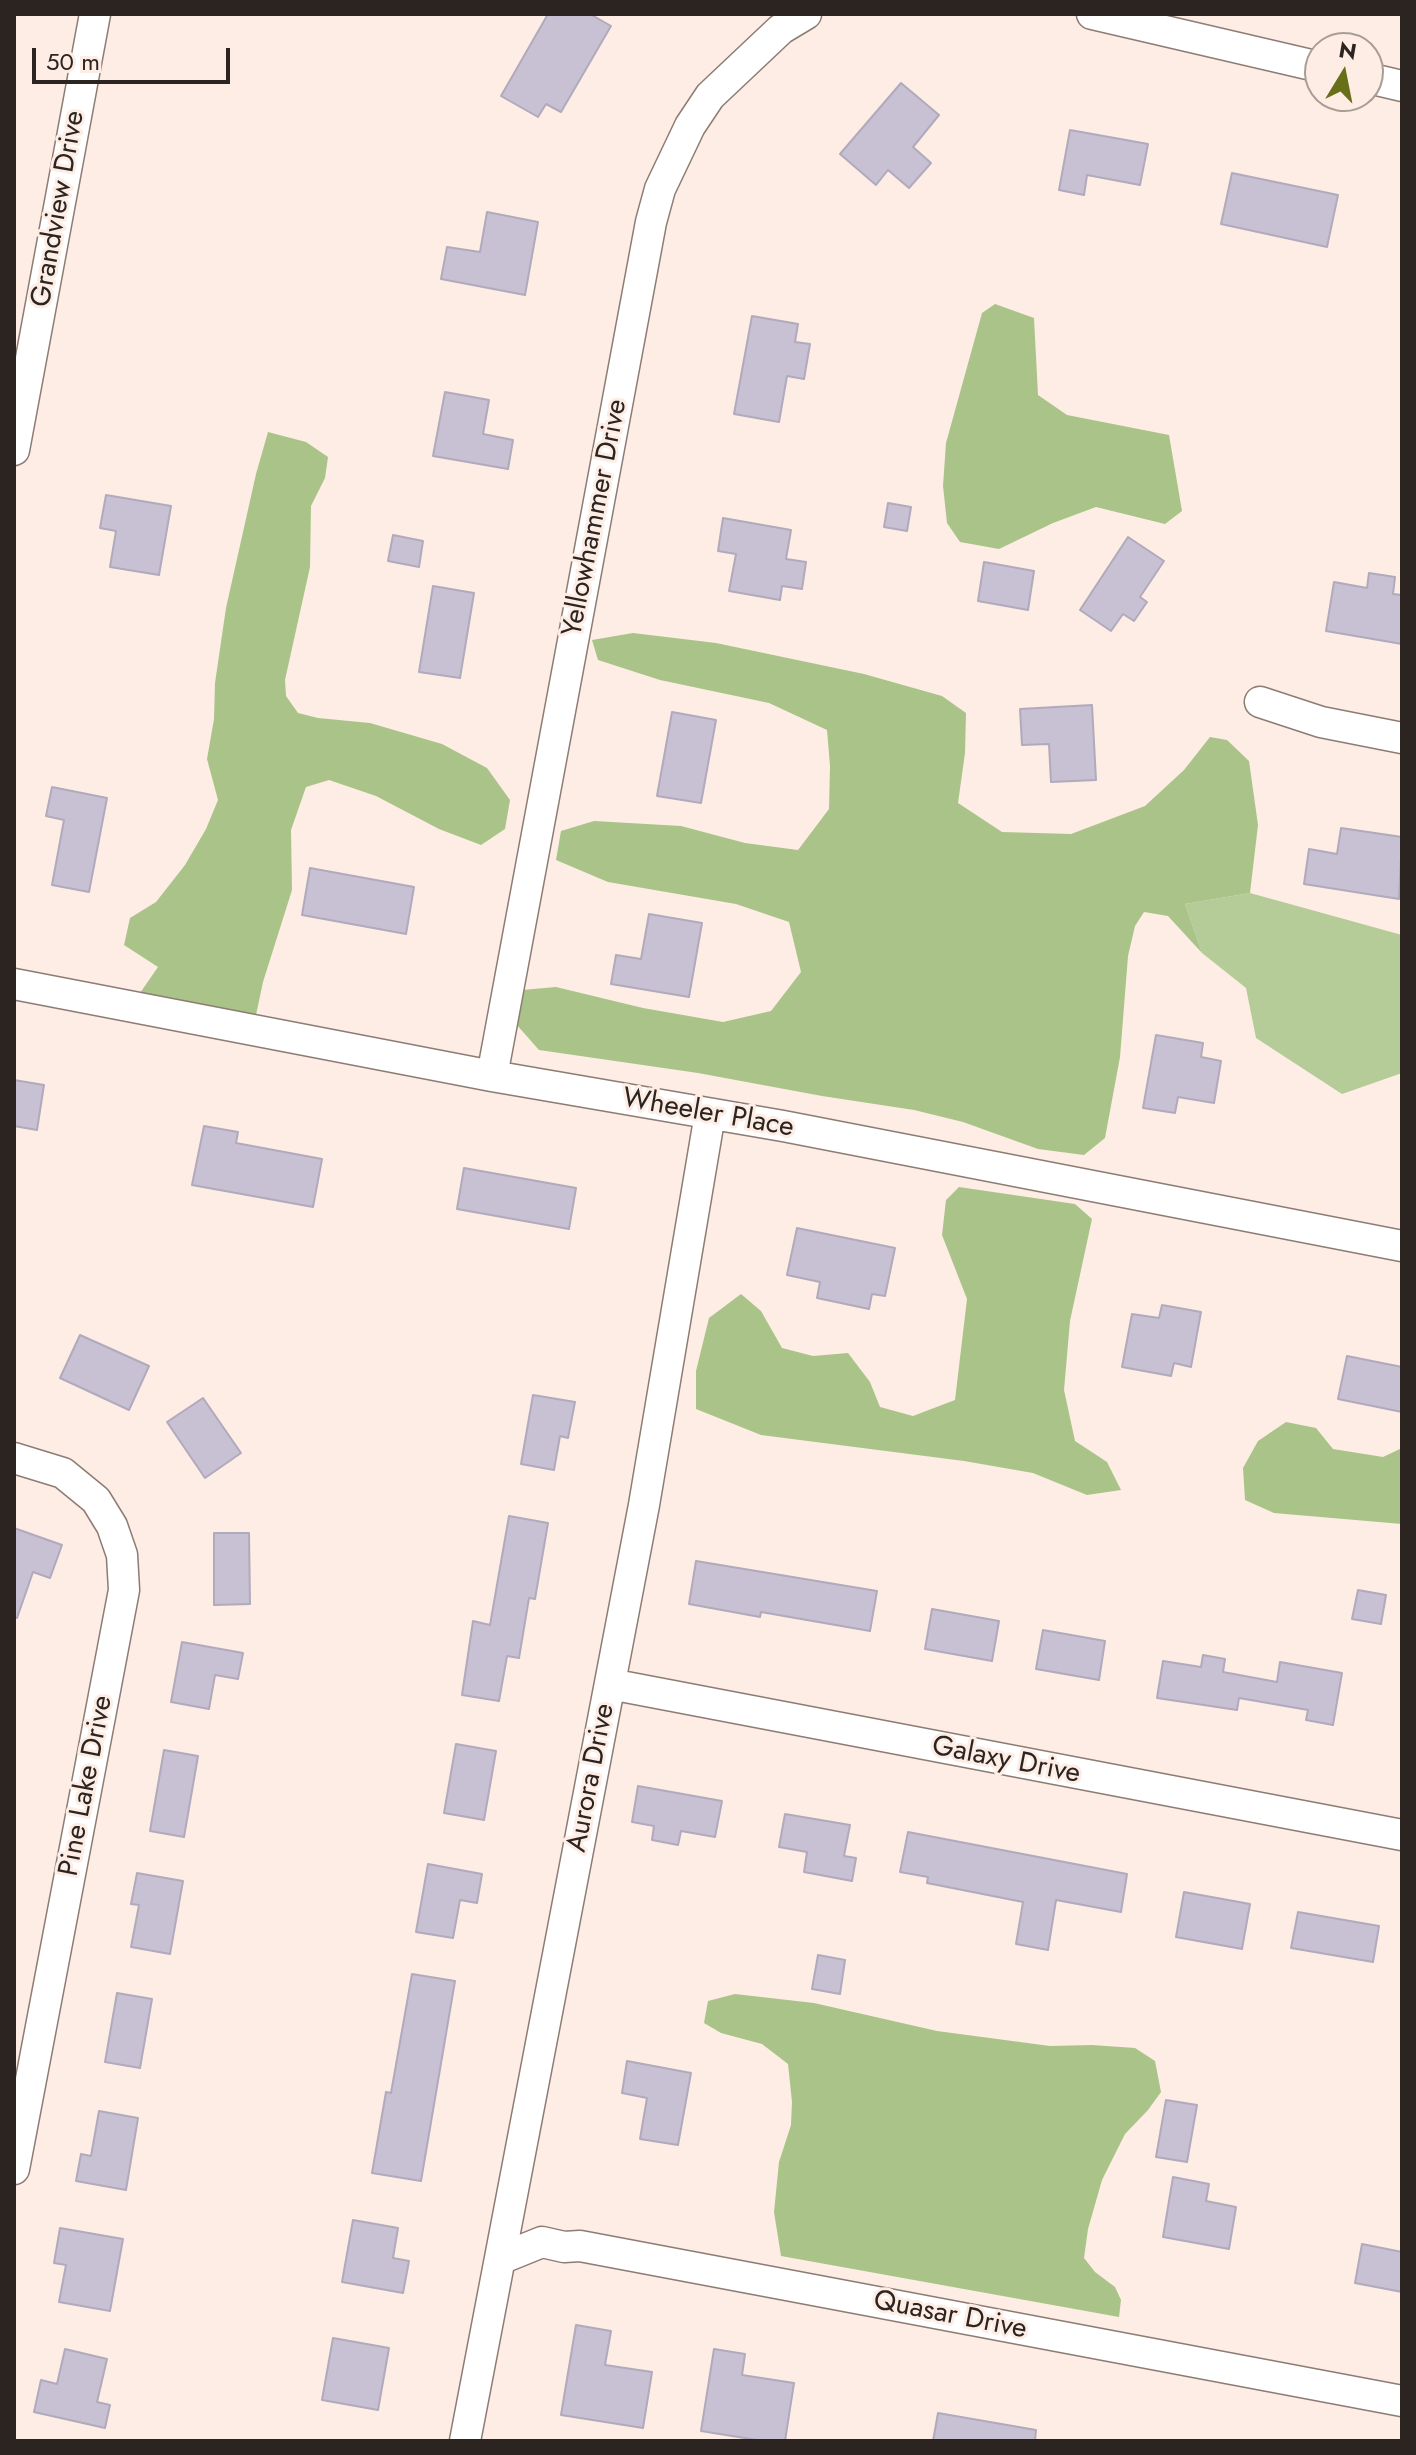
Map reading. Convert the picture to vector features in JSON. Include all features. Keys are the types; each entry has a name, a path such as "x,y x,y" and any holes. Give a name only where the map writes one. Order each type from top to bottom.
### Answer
{"street":[{"name":"Grandview Drive","path":"14,450 95,14"},
{"name":"Yellowhammer Drive","path":"492,1076 651,222 660,189 690,126 710,96 781,29 806,14"},
{"path":"1092,14 1304,63"},
{"path":"1260,702 1321,722 1402,738"},
{"name":"Wheeler Place","path":"14,984 1402,1246"},
{"name":"Aurora Drive","path":"465,2441 644,1505 710,1114"},
{"name":"Pine Lake Drive","path":"14,1458 63,1473 96,1500 112,1526 122,1555 124,1590 27,2026 14,2169"},
{"name":"Galaxy Drive","path":"610,1684 1402,1835"},
{"name":"Quasar Drive","path":"500,2259 542,2242 564,2247 580,2246 1402,2401"}],"green space":[{"path":"995,304 1034,318 1038,395 1067,415 1169,435 1182,511 1165,524 1096,507 1053,523 999,549 960,542 947,523 943,486 946,443 982,313"},
{"path":"268,432 306,442 328,457 325,478 311,506 310,567 285,680 286,696 298,713 370,723 442,744 487,768 510,800 505,829 481,845 439,829 376,796 329,780 306,787 291,830 292,890 263,982 256,1015 140,993 158,967 124,945 130,918 156,902 185,865 206,829 218,800 207,759 214,719 215,683 226,608"},
{"path":"633,633 716,643 864,674 942,696 966,713 965,753 958,803 1002,832 1071,834 1145,806 1184,770 1210,737 1227,740 1249,761 1258,825 1250,893 1185,904 1202,953 1168,916 1144,912 1135,926 1128,956 1120,1057 1105,1138 1084,1155 1038,1149 963,1122 914,1110 698,1073 539,1050 516,1024 522,990 556,987 643,1008 723,1022 771,1011 801,972 789,922 736,904 608,882 556,860 561,831 594,821 681,826 745,843 798,850 829,809 827,730 769,703 660,680 598,660 592,640"},
{"path":"1250,893 1402,935 1402,1073 1342,1094 1256,1038 1246,988 1202,953 1185,904"},
{"path":"959,1187 1075,1204 1092,1219 1070,1321 1064,1390 1075,1441 1107,1462 1121,1490 1087,1495 1033,1473 761,1435 696,1409 696,1371 709,1318 741,1294 761,1311 782,1348 813,1356 848,1353 870,1382 880,1407 913,1416 955,1400 967,1299 942,1235 946,1200"},
{"path":"1286,1422 1316,1428 1333,1449 1383,1457 1402,1448 1402,1524 1274,1513 1245,1500 1243,1468 1258,1441"},
{"path":"735,1994 814,2003 937,2031 1050,2046 1135,2048 1155,2061 1161,2092 1125,2134 1102,2180 1088,2229 1084,2258 1095,2272 1115,2287 1121,2300 1119,2317 781,2256 774,2212 779,2162 791,2125 788,2064 762,2044 721,2033 704,2023 708,2001"}],"building":[{"path":"548,14 590,14 611,26 561,112 546,104 538,117 501,96"},
{"path":"901,83 939,115 913,147 931,163 909,188 888,170 876,185 840,154"},
{"path":"1070,130 1148,144 1140,185 1087,175 1084,195 1059,190"},
{"path":"1232,173 1338,195 1327,247 1221,224"},
{"path":"487,212 538,222 525,295 441,279 447,247 480,252"},
{"path":"752,316 798,324 795,342 810,344 804,379 787,376 779,422 734,414"},
{"path":"445,392 489,400 483,434 513,440 508,469 433,456"},
{"path":"106,495 171,506 159,575 110,567 116,531 100,528"},
{"path":"888,503 911,507 907,531 884,527"},
{"path":"723,518 791,530 786,559 806,562 802,589 782,586 780,600 729,591 736,554 718,551"},
{"path":"393,535 423,541 419,567 388,561"},
{"path":"1128,537 1164,561 1140,597 1147,602 1134,621 1123,614 1111,631 1080,610"},
{"path":"984,562 1034,571 1028,610 978,601"},
{"path":"1369,573 1395,577 1393,594 1402,595 1402,644 1326,631 1334,582 1367,588"},
{"path":"433,586 474,593 460,678 419,672"},
{"path":"1092,705 1096,780 1051,782 1049,744 1022,745 1020,709"},
{"path":"672,712 716,720 701,803 657,796"},
{"path":"52,787 107,798 89,892 52,885 64,820 46,816"},
{"path":"1341,828 1402,837 1399,899 1304,884 1309,849 1337,854"},
{"path":"310,868 414,887 406,934 302,915"},
{"path":"649,914 702,923 689,997 611,984 616,955 641,959"},
{"path":"1156,1035 1203,1043 1201,1057 1221,1061 1214,1103 1178,1097 1175,1113 1143,1108"},
{"path":"14,1080 44,1085 37,1130 14,1126"},
{"path":"204,1126 238,1132 236,1143 322,1159 313,1207 192,1185"},
{"path":"464,1168 576,1188 569,1229 457,1209"},
{"path":"797,1228 895,1248 885,1296 872,1294 869,1309 817,1298 820,1282 787,1275"},
{"path":"1162,1305 1201,1312 1191,1367 1174,1363 1171,1376 1122,1367 1132,1314 1159,1318"},
{"path":"80,1335 149,1366 129,1410 60,1378"},
{"path":"1347,1356 1402,1367 1402,1412 1338,1399"},
{"path":"533,1395 575,1402 568,1438 560,1436 554,1470 521,1464"},
{"path":"203,1398 241,1453 205,1478 167,1422"},
{"path":"509,1516 548,1523 535,1599 529,1598 519,1658 507,1656 499,1701 462,1695 473,1621 490,1625"},
{"path":"14,1528 62,1545 50,1578 33,1572 17,1618 14,1617"},
{"path":"214,1533 249,1533 250,1604 214,1605"},
{"path":"696,1561 877,1591 870,1631 761,1612 760,1617 689,1604"},
{"path":"1358,1590 1386,1595 1381,1624 1352,1619"},
{"path":"932,1609 999,1621 992,1661 925,1649"},
{"path":"1043,1630 1105,1641 1099,1680 1036,1669"},
{"path":"182,1642 243,1653 238,1679 215,1675 209,1709 171,1702"},
{"path":"1203,1655 1225,1659 1223,1672 1277,1682 1280,1662 1342,1673 1333,1725 1306,1720 1308,1710 1239,1698 1237,1710 1157,1698 1163,1661 1201,1667"},
{"path":"456,1744 496,1751 484,1820 444,1813"},
{"path":"164,1750 198,1756 184,1837 150,1831"},
{"path":"638,1786 722,1801 715,1837 681,1831 678,1845 652,1840 654,1826 632,1822"},
{"path":"785,1814 850,1825 844,1856 856,1858 852,1881 804,1872 807,1852 779,1847"},
{"path":"908,1832 1127,1874 1121,1912 1056,1900 1048,1950 1016,1944 1023,1902 927,1883 928,1877 900,1872"},
{"path":"428,1864 482,1874 477,1903 460,1900 453,1938 416,1932"},
{"path":"137,1873 183,1881 170,1954 131,1947 139,1905 131,1904"},
{"path":"1184,1892 1250,1904 1242,1949 1176,1937"},
{"path":"1298,1912 1379,1926 1373,1962 1291,1948"},
{"path":"818,1955 845,1960 840,1994 812,1989"},
{"path":"412,1974 455,1981 421,2181 372,2173 386,2092 391,2093"},
{"path":"117,1993 152,1999 140,2068 105,2062"},
{"path":"627,2061 691,2073 678,2145 640,2139 647,2098 622,2093"},
{"path":"1166,2100 1197,2105 1187,2162 1156,2157"},
{"path":"99,2111 138,2118 126,2190 76,2181 81,2154 91,2156"},
{"path":"1173,2177 1209,2184 1206,2201 1236,2207 1229,2249 1163,2237"},
{"path":"353,2220 398,2228 393,2258 409,2261 403,2293 342,2282"},
{"path":"60,2228 123,2239 110,2311 59,2302 66,2265 54,2263"},
{"path":"1362,2244 1402,2252 1402,2292 1355,2283"},
{"path":"576,2325 611,2331 605,2365 652,2372 643,2428 561,2415"},
{"path":"333,2338 389,2348 378,2410 322,2400"},
{"path":"65,2349 107,2359 97,2402 110,2405 105,2428 34,2412 41,2380 57,2384"},
{"path":"714,2349 745,2354 742,2375 794,2383 785,2441 763,2441 701,2431"},
{"path":"938,2413 1036,2430 1035,2441 933,2441"}]}
